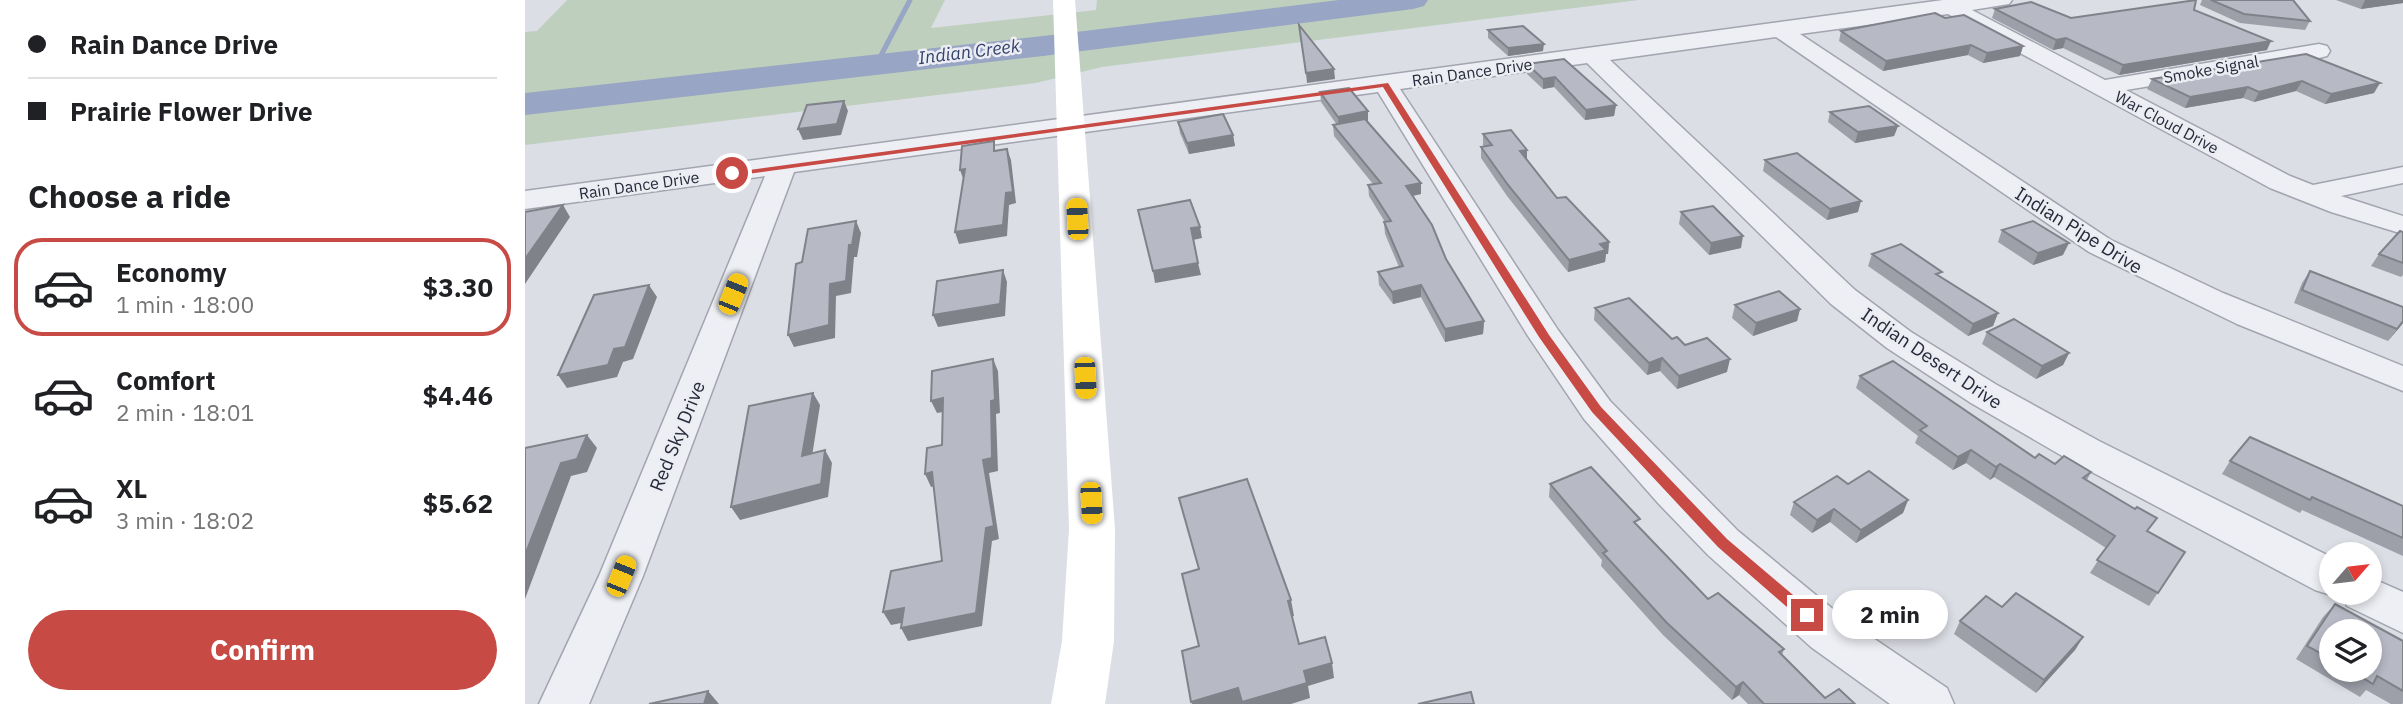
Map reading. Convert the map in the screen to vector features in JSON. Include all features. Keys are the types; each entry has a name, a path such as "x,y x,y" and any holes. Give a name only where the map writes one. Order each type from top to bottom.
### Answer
{"street":[{"name":"Rain Dance Drive","path":"525,200 1782,31 1945,3 2002,0"},
{"name":"War Cloud Drive","path":"1945,3 2252,167 2310,195 2403,226"},
{"path":"1065,9 1092,529 1088,641 1078,704"},
{"name":"Indian Pipe Drive","path":"1782,31 2100,246 2152,274 2270,327 2403,379"},
{"name":"Smoke Signal","path":"2103,87 2319,51"},
{"name":"Indian Desert Drive","path":"1593,56 1843,297 1899,340 1984,394 2085,452 2319,571"},
{"path":"1385,84 1545,337 1597,410 1723,543 1828,633 1929,704"},
{"name":"Red Sky Drive","path":"564,704 621,576 783,166"},
{"path":"2310,195 2403,175"},
{"path":"2382,603 2403,614"}],"green space":[{"path":"567,0 945,0 931,28 1096,10 1097,0 1639,0 1102,67 1036,83 525,145 525,32 537,31"}],"building":[{"path":"2196,0 2194,10 2271,41 2123,65 2066,38 2056,40 1995,9 2031,2 2071,18"},
{"path":"2211,0 2293,0 2310,21 2244,14"},
{"path":"1935,13 1945,18 1964,15 2023,46 1987,53 1971,45 1886,61 1841,31"},
{"path":"1299,25 1334,69 1306,73"},
{"path":"1523,26 1544,44 1508,48 1488,30"},
{"path":"2306,54 2380,83 2331,94 2302,81 2259,92 2248,87 2190,97 2152,79"},
{"path":"1564,59 1616,105 1586,110 1555,77 1543,79 1527,64"},
{"path":"1349,88 1368,111 1338,117 1320,92"},
{"path":"844,101 837,124 798,129 807,105"},
{"path":"1869,106 1898,126 1858,132 1830,112"},
{"path":"1223,114 1233,135 1187,143 1178,122"},
{"path":"1365,119 1421,183 1406,186 1432,225 1446,259 1484,321 1445,329 1421,285 1392,292 1378,272 1403,266 1384,222 1391,221 1368,185 1381,183 1333,125"},
{"path":"1511,130 1527,150 1520,151 1557,198 1566,197 1609,242 1600,244 1606,250 1569,260 1508,185 1481,147 1492,145 1483,134"},
{"path":"994,141 994,151 1007,149 1013,192 1006,193 1003,225 955,232 965,169 960,170 962,146"},
{"path":"1797,153 1861,201 1830,209 1765,160"},
{"path":"1190,200 1200,227 1191,228 1198,263 1153,271 1138,210"},
{"path":"563,205 525,259 525,212"},
{"path":"1713,206 1743,236 1711,243 1681,212"},
{"path":"856,221 852,245 849,245 846,281 830,284 829,325 788,335 796,264 802,262 808,229"},
{"path":"2033,221 2069,243 2038,253 2002,230"},
{"path":"2400,231 2403,232 2403,263 2379,254"},
{"path":"1901,244 1942,272 1936,274 1998,313 1973,324 1872,254"},
{"path":"1003,270 1000,304 933,315 937,281"},
{"path":"2310,271 2403,307 2403,321 2397,329 2302,290"},
{"path":"649,285 625,347 614,349 608,365 558,375 594,295"},
{"path":"1779,291 1800,309 1756,323 1735,305"},
{"path":"1629,298 1672,339 1677,337 1685,345 1707,338 1730,359 1679,376 1662,358 1649,363 1595,308"},
{"path":"2014,319 2069,353 2042,366 1987,332"},
{"path":"993,359 995,400 991,401 992,458 983,460 994,526 986,528 976,613 901,628 904,608 883,612 891,571 942,561 932,472 925,474 927,448 942,445 943,398 931,401 932,371"},
{"path":"1893,361 2035,458 2039,454 2055,464 2064,456 2091,472 2083,478 2135,509 2137,507 2157,518 2147,531 2185,552 2158,593 2097,560 2115,536 2000,464 1996,467 1971,450 1958,457 1920,430 1927,426 1860,376"},
{"path":"813,393 802,456 825,450 821,484 731,507 749,406"},
{"path":"587,435 577,459 561,463 525,555 525,448"},
{"path":"2250,437 2403,506 2403,538 2312,497 2310,500 2230,461"},
{"path":"1591,467 1640,519 1634,522 1708,599 1718,593 1784,649 1779,652 1825,698 1839,689 1855,704 1764,704 1743,682 1736,687 1666,622 1603,553 1607,551 1550,484"},
{"path":"1869,471 1908,500 1861,530 1834,509 1817,520 1794,502 1837,476 1848,484"},
{"path":"1247,479 1291,600 1288,601 1299,644 1325,637 1332,663 1304,671 1307,683 1242,702 1238,688 1191,702 1182,651 1199,646 1182,574 1199,569 1179,498"},
{"path":"2016,593 2083,637 2044,680 1960,621 1986,596 2002,607"},
{"path":"2334,606 2339,606 2363,619 2325,619"},
{"path":"2319,628 2319,652 2307,646"},
{"path":"2382,630 2403,641 2403,691 2382,679"},
{"path":"708,691 704,704 649,704"},
{"path":"1471,692 1474,704 1418,704"}],"waterway":[{"path":"876,65 910,0"},
{"name":"Indian Creek","path":"525,104 1043,46 1413,0"}],"route":[{"path":"732,173 1385,84 1545,337 1597,410 1723,543 1807,615"}]}
